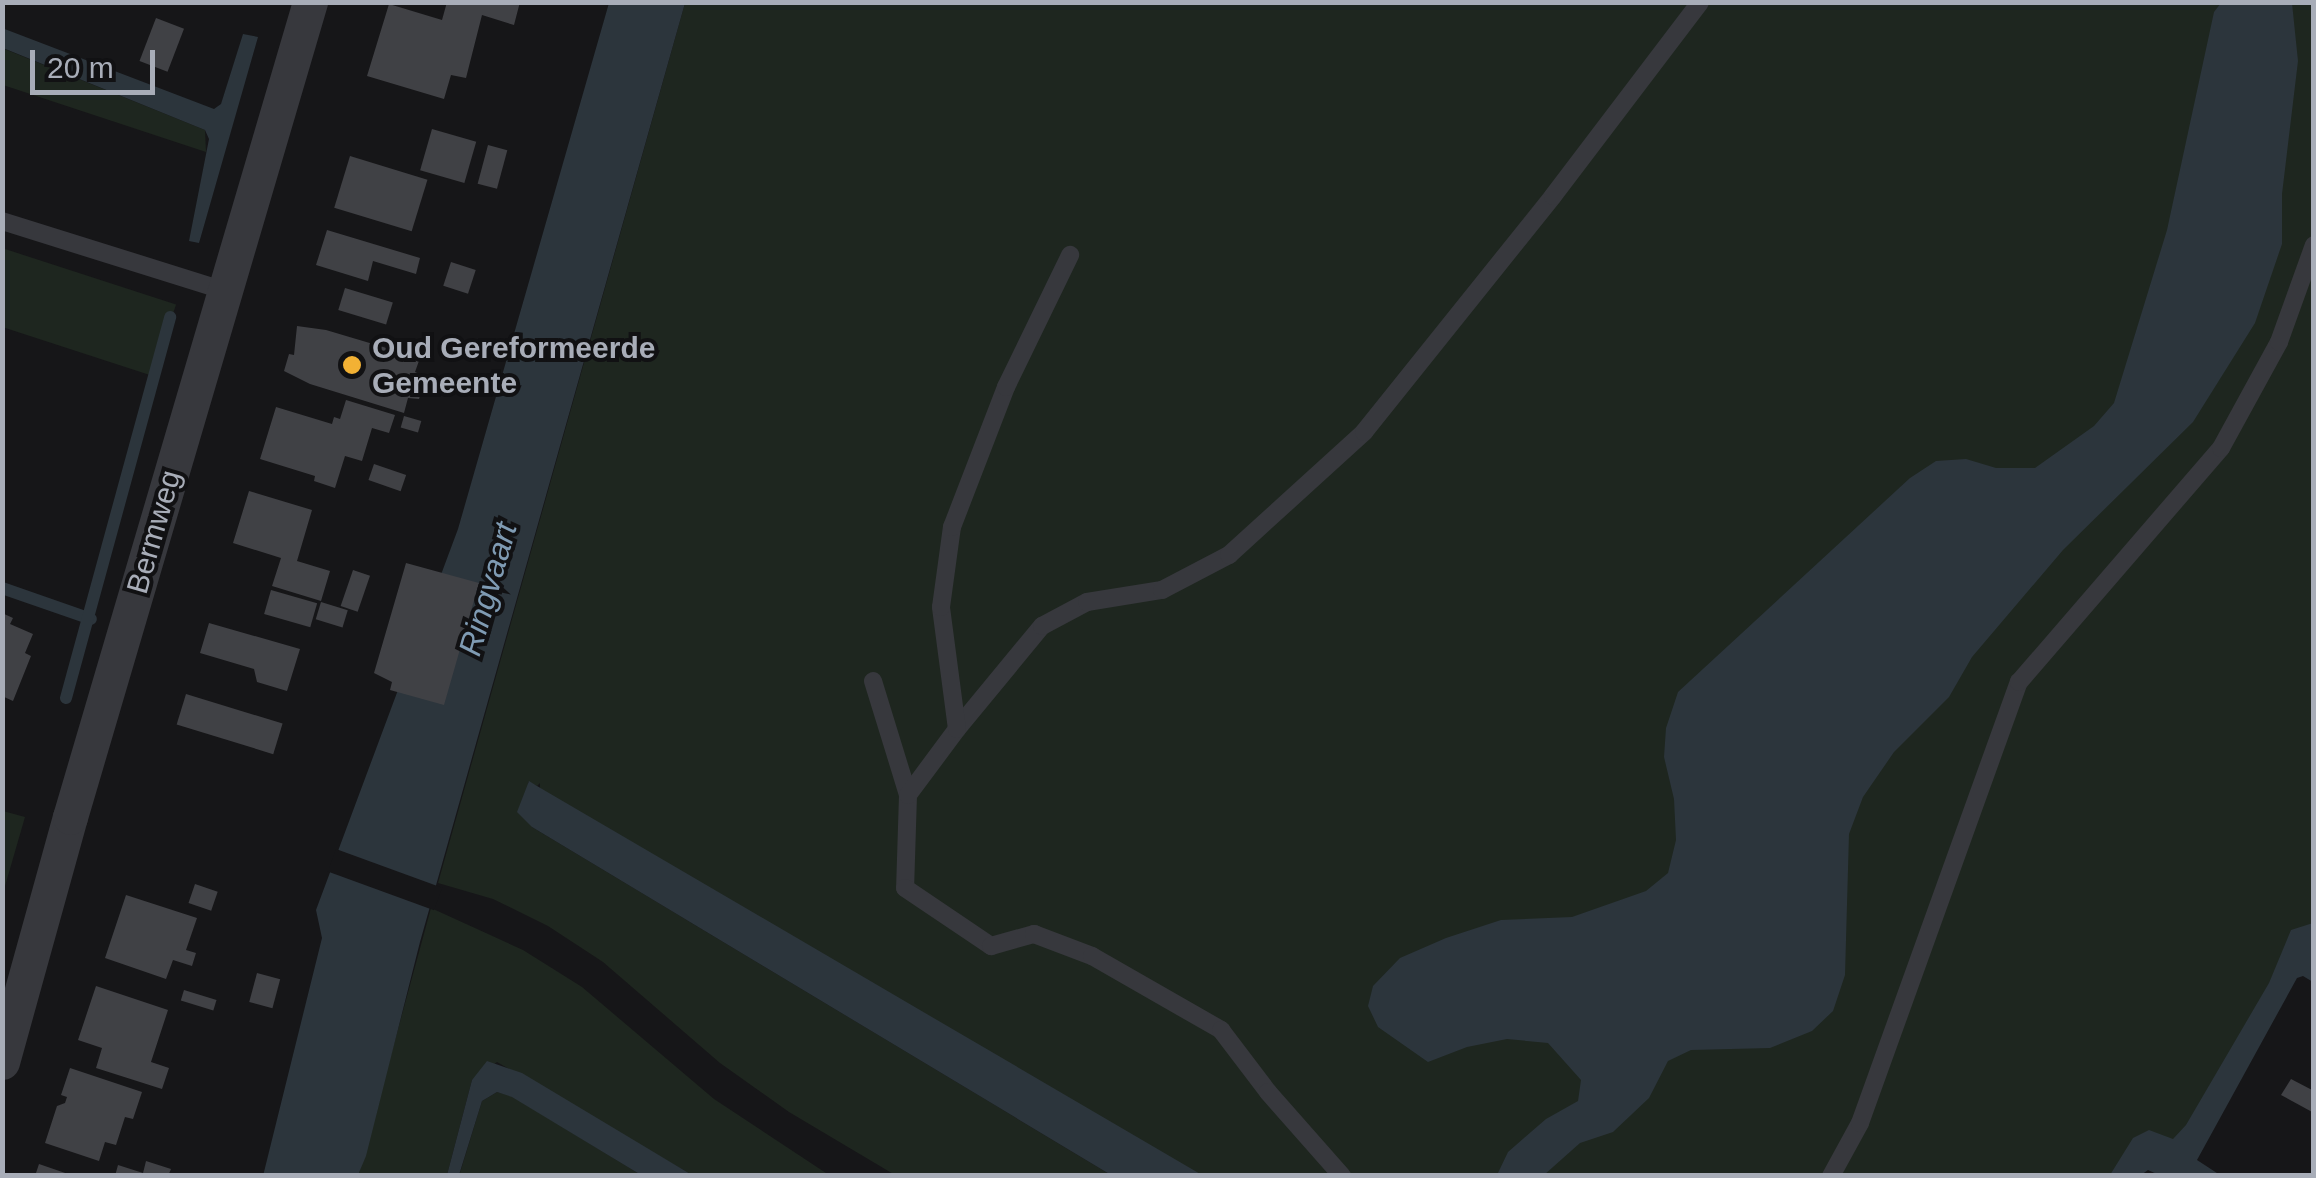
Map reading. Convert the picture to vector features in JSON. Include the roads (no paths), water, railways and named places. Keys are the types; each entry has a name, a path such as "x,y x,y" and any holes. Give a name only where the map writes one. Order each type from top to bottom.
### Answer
{"street":[{"name":"Bermweg","path":"2,1062 13,991 70,818 310,2"}],"lane":[{"path":"908,795 1042,626 1088,602 1162,590 1229,555 1364,432 1554,196 1700,2"},
{"path":"2,222 226,291"},
{"path":"1831,1176 1860,1123 2018,682 2222,448 2279,342 2314,245"},
{"path":"957,729 942,607 952,527 1006,387 1070,254"},
{"path":"873,681 908,795 905,888 991,946 1034,934 1092,956 1221,1030 1268,1092 1342,1176"}],"water":[{"name":"Ringvaart","path":"609,3 685,3 420,942 366,1156 358,1175 263,1176 322,938 316,910 458,529"},
{"path":"2221,3 2292,3 2298,61 2282,194 2282,244 2255,323 2193,422 2063,550 1972,657 1949,697 1894,752 1863,797 1849,834 1845,975 1833,1011 1812,1031 1770,1048 1691,1050 1668,1061 1649,1098 1613,1132 1580,1143 1544,1175 1497,1175 1508,1152 1546,1119 1578,1101 1581,1080 1548,1043 1507,1039 1467,1047 1428,1062 1378,1027 1368,1006 1373,986 1400,958 1446,938 1501,920 1572,917 1646,891 1668,873 1676,840 1674,799 1664,757 1666,728 1678,692 1910,478 1936,461 1966,459 1996,468 2035,468 2094,426 2114,403 2167,230 2214,12"},
{"path":"2,28 214,109 221,104 243,34 258,37 199,243 189,241 209,139 205,130 3,48"},
{"path":"529,781 1202,1175 1111,1175 532,827 517,812"},
{"path":"2313,923 2313,982 2303,976 2297,978 2197,1160 2220,1175 2159,1175 2148,1170 2141,1175 2110,1175 2133,1138 2149,1130 2173,1139 2186,1125 2269,983 2291,930"},
{"path":"487,1061 522,1073 692,1175 641,1175 512,1097 497,1092 482,1101 459,1175 447,1175 472,1080"}],"waterway":[{"path":"66,698 170,317"},
{"path":"2,588 91,619"}],"place":[{"name":"Oud Gereformeerde Gemeente","path":"352,365"}]}
